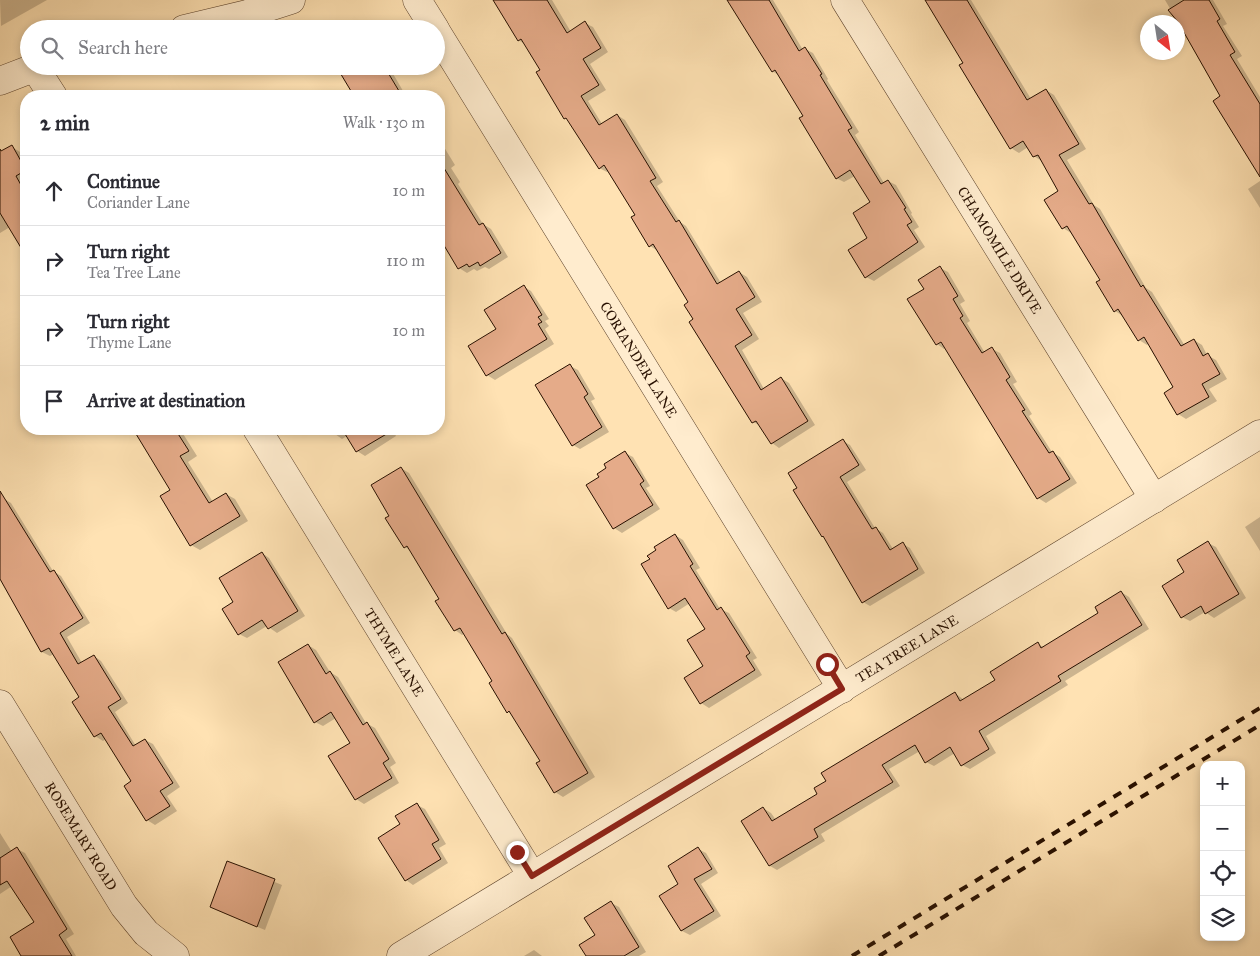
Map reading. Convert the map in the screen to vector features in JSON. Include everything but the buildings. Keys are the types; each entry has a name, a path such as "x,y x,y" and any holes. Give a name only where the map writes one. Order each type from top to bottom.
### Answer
{"street":[{"path":"222,20 291,0"},
{"name":"CORIANDER LANE","path":"417,0 430,20"},
{"name":"CHAMOMILE DRIVE","path":"845,0 1154,499"},
{"name":"CORIANDER LANE","path":"445,45 842,689"},
{"path":"0,82 20,74"},
{"path":"41,75 50,90"},
{"name":"TEA TREE LANE","path":"401,956 1260,434"},
{"name":"THYME LANE","path":"261,435 532,876"},
{"name":"ROSEMARY ROAD","path":"0,704 124,906 146,932 175,956"}],"railway":[{"path":"852,956 1260,708"},
{"path":"879,956 1260,725"}],"route":[{"path":"517,852 532,876 842,689 827,664"}]}
